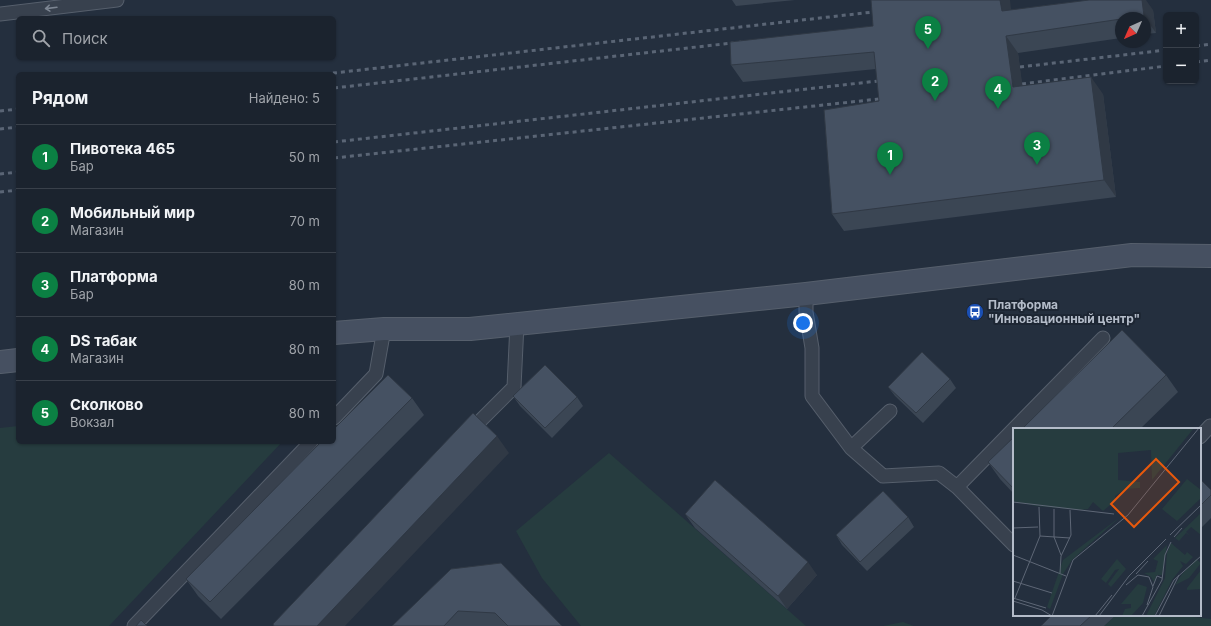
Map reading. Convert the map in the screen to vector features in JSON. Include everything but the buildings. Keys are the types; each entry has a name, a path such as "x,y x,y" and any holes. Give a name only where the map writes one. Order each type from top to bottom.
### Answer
{"street":[{"path":"336,333 384,329 470,329 806,294 1132,255 1211,256"},
{"path":"0,362 16,360"}],"lane":[{"path":"0,14 117,0"},
{"path":"806,294 806,312 812,348 812,396 851,448 882,476 939,473 957,487 1013,544"},
{"path":"458,443 514,387 517,324"},
{"path":"336,416 376,374 384,329"},
{"path":"1015,428 1103,338"},
{"path":"851,448 890,411"},
{"path":"1201,436 1210,426"},
{"path":"957,487 1013,430"},
{"path":"134,626 309,444"}],"green space":[{"path":"16,426 16,444 280,444 109,626 0,626 0,428"},
{"path":"609,453 806,626 581,626 542,578 516,531"},
{"path":"1115,616 1185,616 1211,619 1211,626 1104,626"},
{"path":"903,622 914,626 883,626"}],"railway":[{"path":"336,73 882,11"},
{"path":"336,88 741,42"},
{"path":"1199,46 1211,44"},
{"path":"1020,67 1163,50"},
{"path":"1199,62 1211,60"},
{"path":"1022,84 1163,66"},
{"path":"336,142 887,80"},
{"path":"336,158 888,98"},
{"path":"0,111 16,109"},
{"path":"0,129 16,127"},
{"path":"0,174 16,172"},
{"path":"0,192 16,190"}],"place":[{"name":"Сколково","path":"928,49"},
{"name":"Мобильный мир","path":"935,101"},
{"name":"DS табак","path":"998,109"},
{"name":"Платформа","path":"1037,165"},
{"name":"Пивотека 465","path":"890,175"},
{"name":"Платформа \"Инновационный центр\"","path":"975,312"}]}
